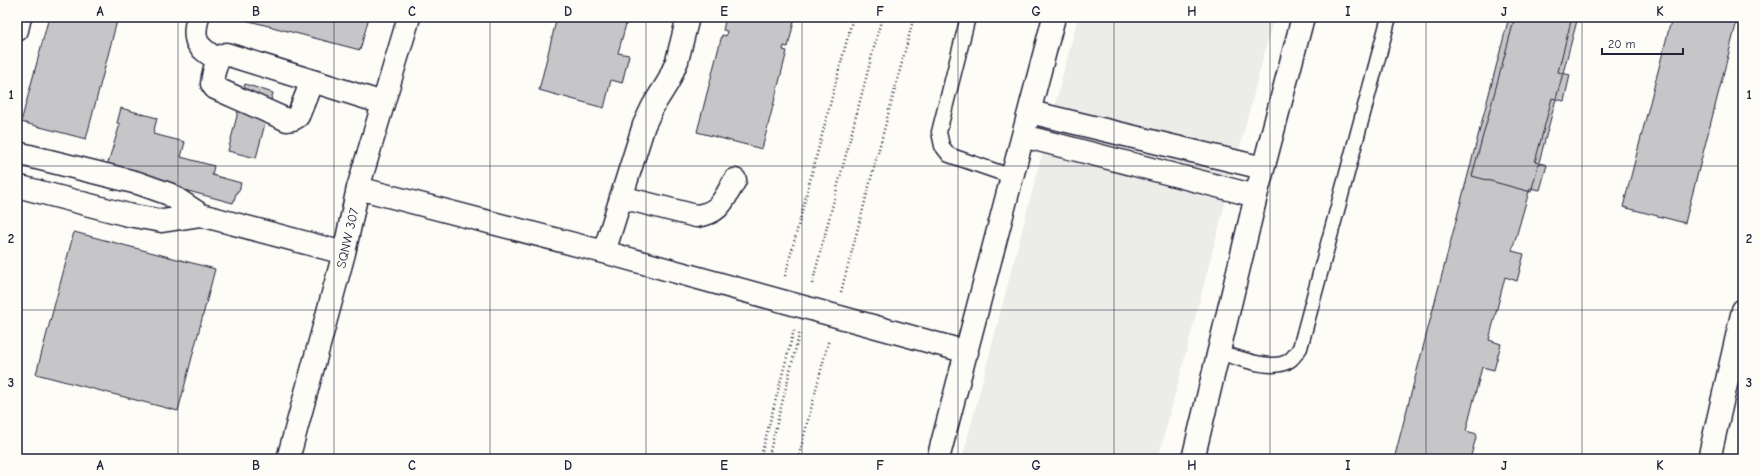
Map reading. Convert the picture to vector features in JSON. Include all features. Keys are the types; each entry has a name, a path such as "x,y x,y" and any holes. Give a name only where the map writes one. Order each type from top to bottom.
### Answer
{"street":[{"path":"17,30 20,17"},
{"path":"198,17 195,26 196,38 202,49 218,60"},
{"name":"SQNW 307","path":"288,459 344,253 358,188 409,17"},
{"path":"604,252 644,125 653,106 668,82 677,60 688,17"},
{"path":"938,459 1054,17"},
{"path":"1193,459 1256,196 1303,17"},
{"path":"312,81 298,116 287,120 215,88 212,84 218,60 222,55 226,54 383,103"},
{"path":"1030,112 1264,168"},
{"path":"1023,136 1256,196"},
{"path":"17,153 144,185 169,194 200,215 344,253"},
{"path":"621,197 696,216 709,215 718,209 735,180"},
{"path":"17,186 128,215 162,221 200,215"},
{"path":"358,188 604,252 967,352"},
{"path":"1709,459 1743,310"}],"lane":[{"path":"968,17 939,132 942,146 949,155 1013,177"},
{"path":"1218,352 1266,365 1279,365 1290,360 1300,348 1389,17"}],"path":[{"path":"779,300 853,17"},
{"path":"760,459 882,17"},
{"path":"798,459 914,17"},
{"path":"768,459 803,307"}],"shaded area":[{"path":"1078,17 1274,17 1158,459 962,459"}],"building":[{"path":"49,17 118,17 86,139 21,122"},
{"path":"234,17 369,17 360,50"},
{"path":"557,17 628,17 618,53 629,55 622,83 611,80 604,108 539,90"},
{"path":"726,17 795,17 788,47 784,46 783,50 787,51 762,149 697,132 722,35 726,36 727,31 723,30"},
{"path":"1509,17 1572,17 1558,72 1570,75 1564,101 1552,98 1535,162 1547,165 1540,190 1530,188 1512,251 1524,254 1517,281 1505,277 1489,340 1501,344 1494,370 1482,367 1466,431 1477,434 1470,459 1458,457 1458,459 1394,459"},
{"path":"1515,17 1578,17 1531,192 1472,176"},
{"path":"1672,17 1738,17 1685,223 1623,207"},
{"path":"245,84 273,93 256,158 228,151"},
{"path":"121,108 157,118 153,134 185,142 181,157 214,166 212,175 241,183 233,203 106,169 120,124 117,123"},
{"path":"74,232 215,269 178,411 36,374"}]}
